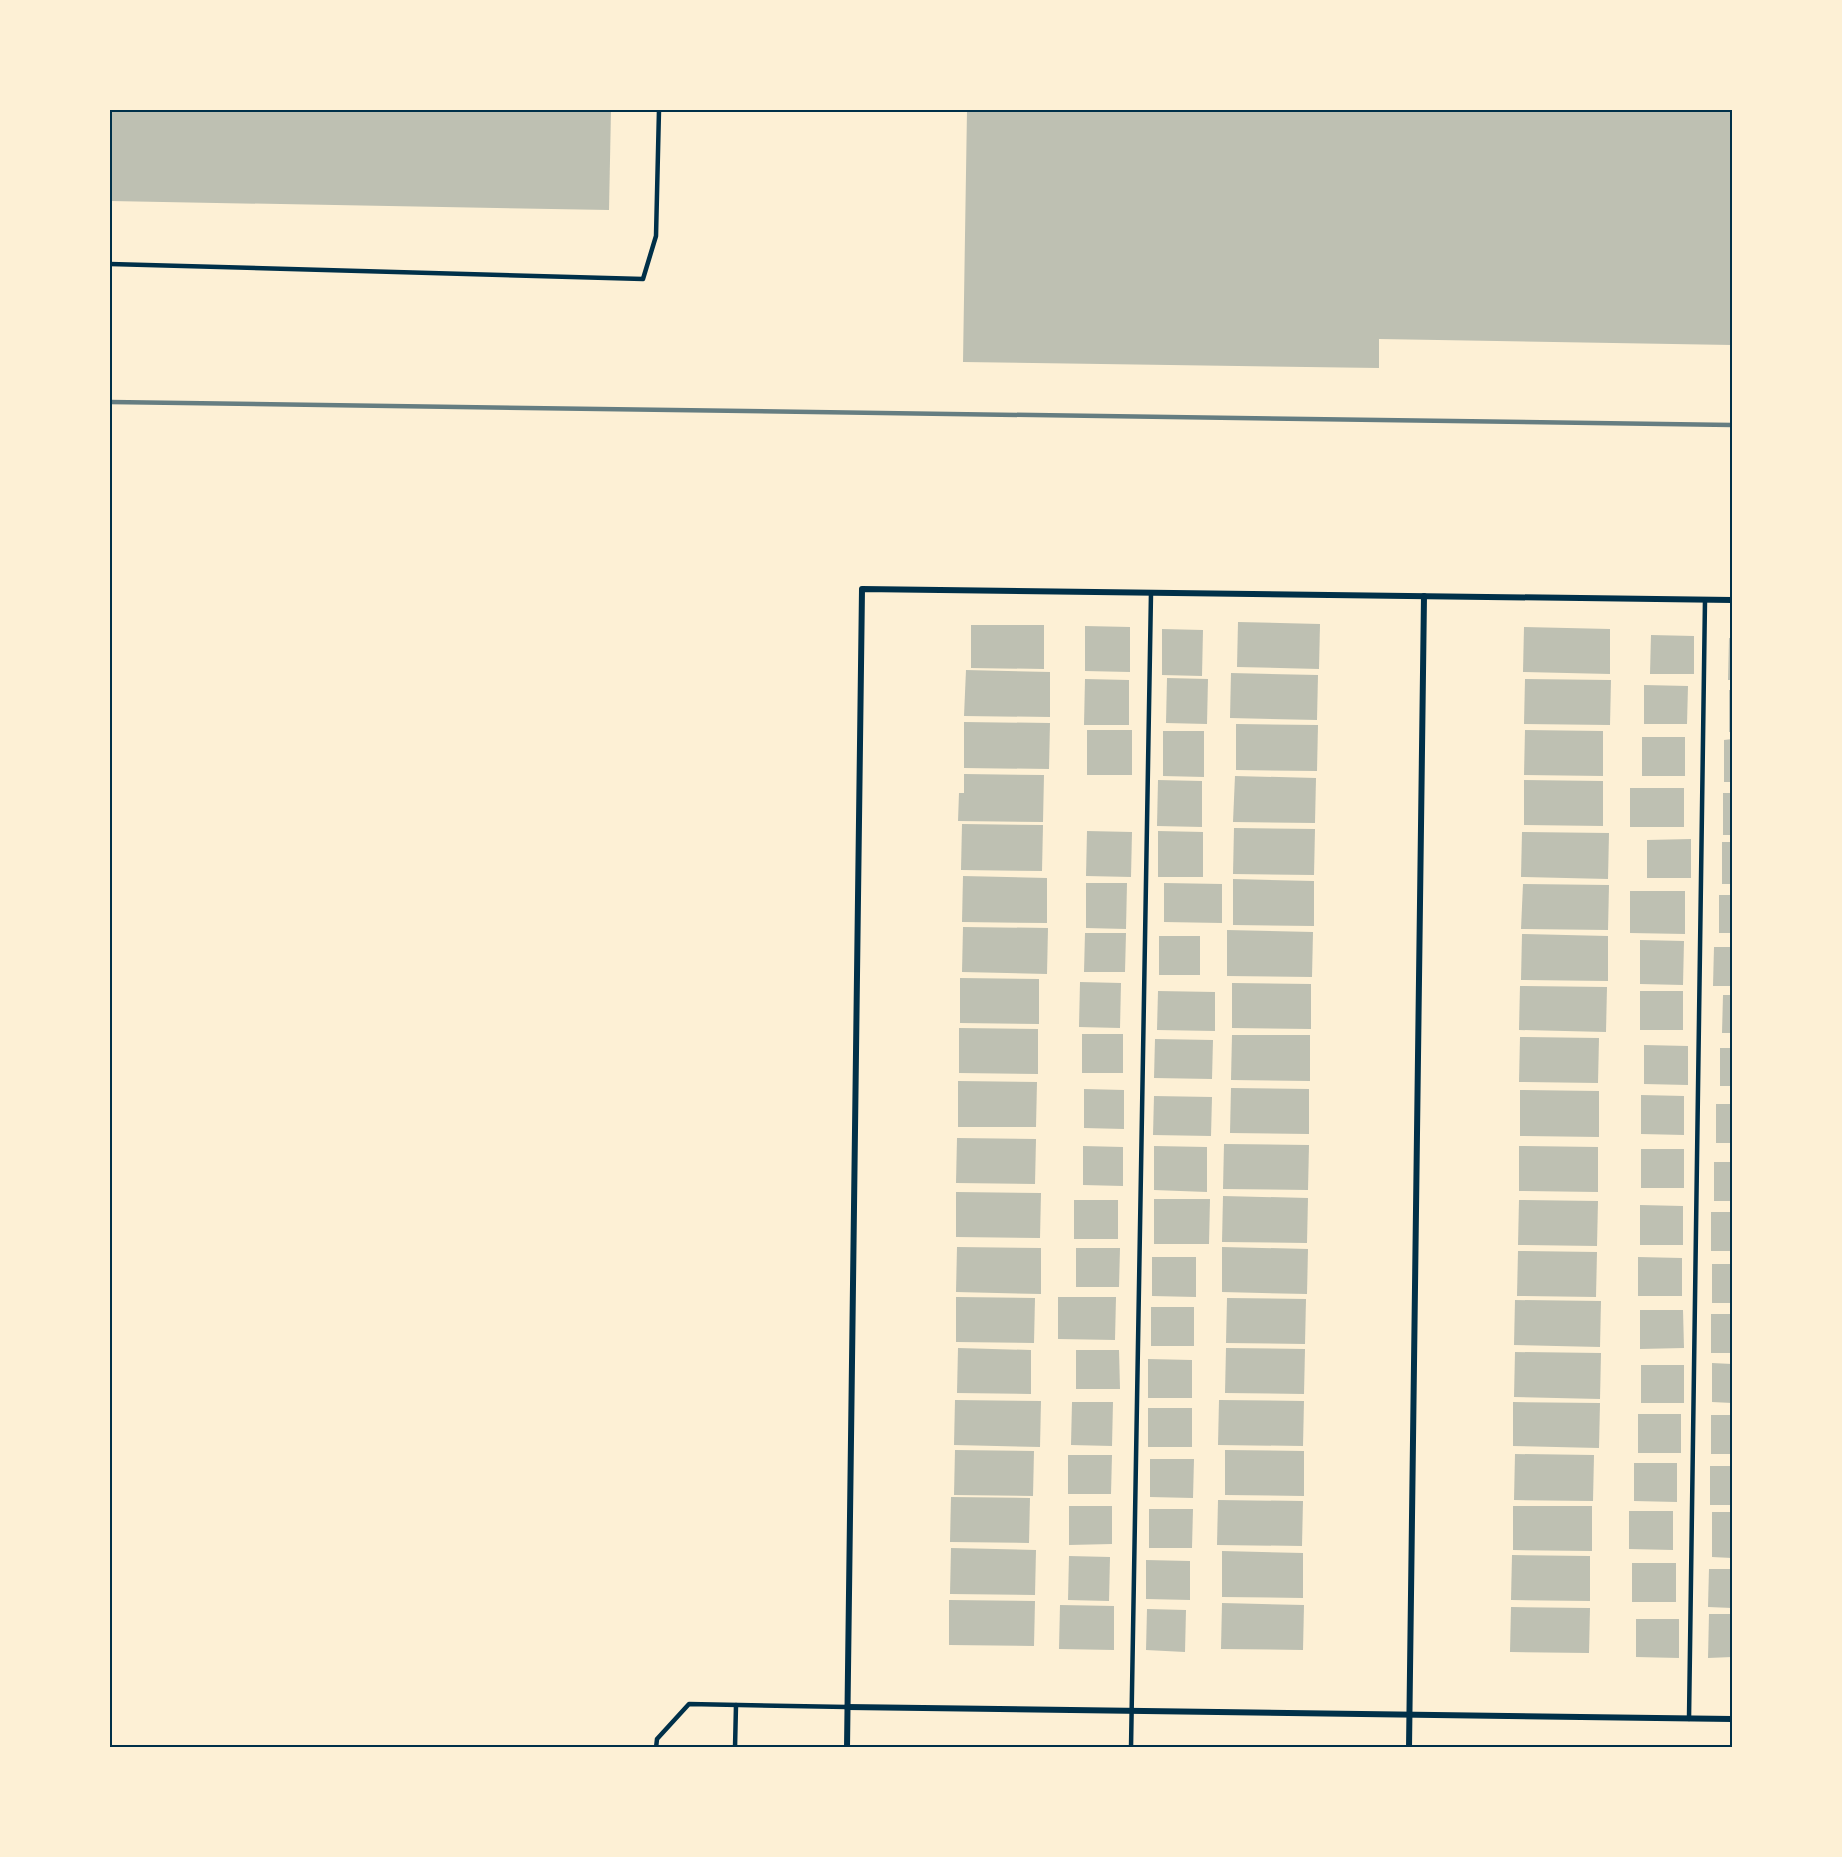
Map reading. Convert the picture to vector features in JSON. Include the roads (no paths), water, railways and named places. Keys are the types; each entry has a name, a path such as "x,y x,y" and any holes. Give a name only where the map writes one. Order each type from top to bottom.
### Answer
{"street":[{"path":"847,1748 862,589 1732,600"},
{"path":"1409,1748 1424,596"},
{"path":"847,1707 1732,1719"}],"lane":[{"path":"110,264 643,279 656,236 659,110"},
{"path":"1131,1748 1151,593"},
{"path":"1689,1719 1705,600"},
{"path":"656,1748 657,1739 689,1704 847,1707"},
{"path":"735,1748 736,1705"}],"railway":[{"path":"110,402 1732,425"}]}
